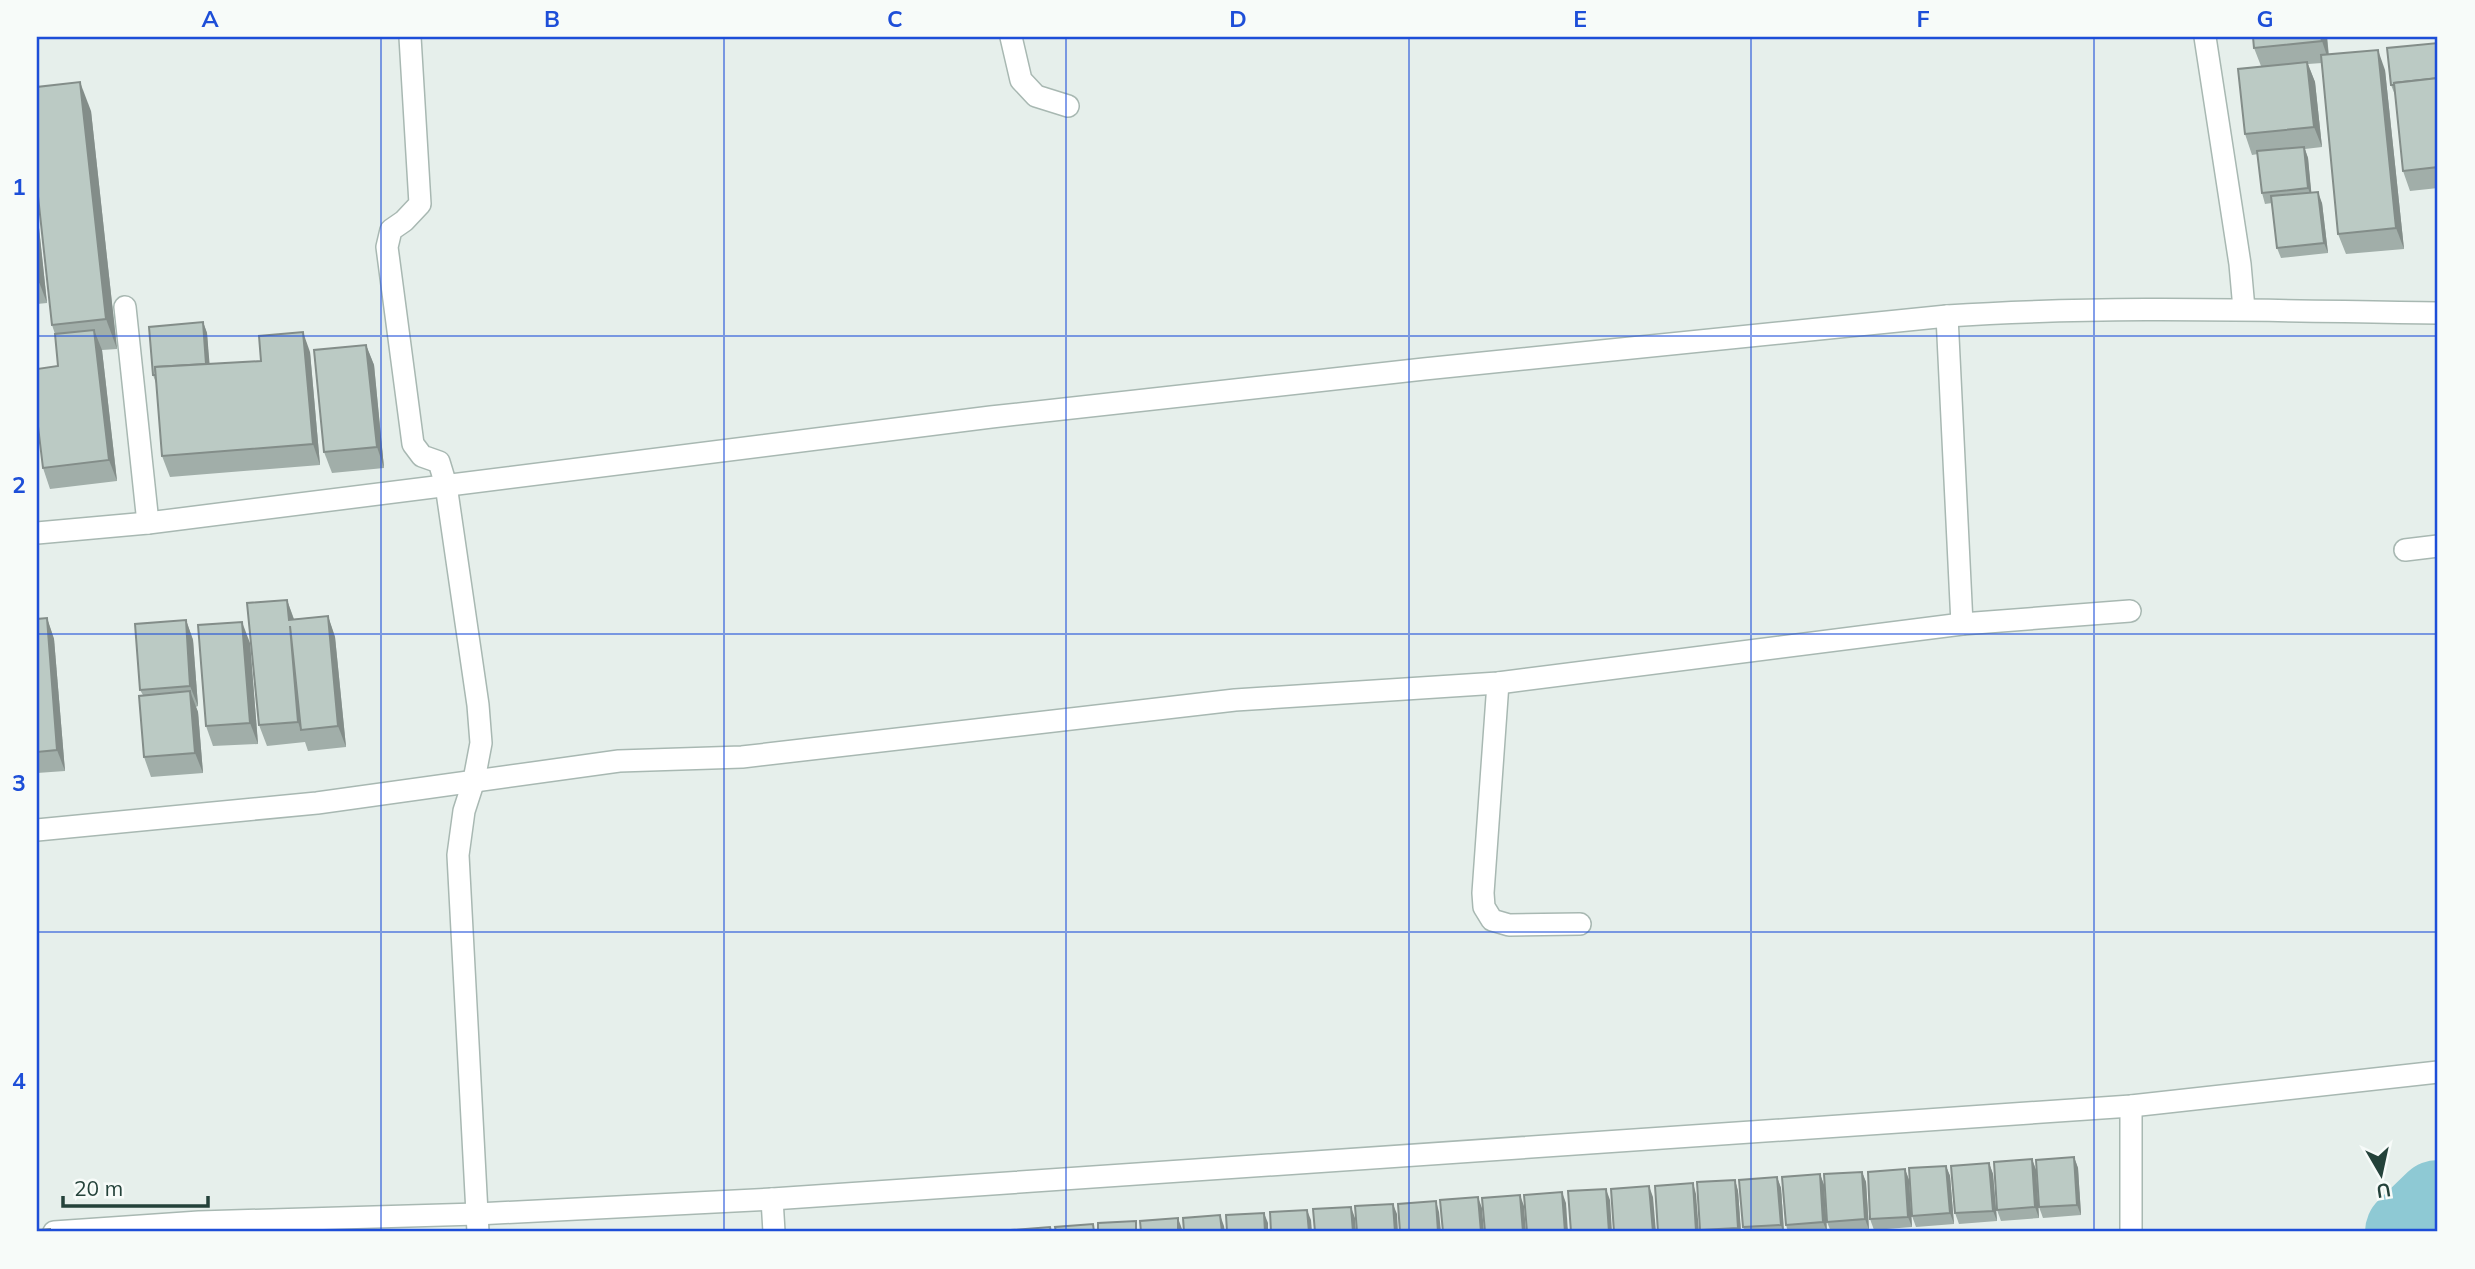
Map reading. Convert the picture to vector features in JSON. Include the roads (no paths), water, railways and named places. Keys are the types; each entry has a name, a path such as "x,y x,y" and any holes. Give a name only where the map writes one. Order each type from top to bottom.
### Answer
{"street":[{"path":"410,37 421,204 391,230 387,247 413,444 422,456 439,462 446,485 478,705 481,743 474,780 464,811 458,855 478,1223"},
{"path":"1010,37 1021,80 1036,96 1068,106"},
{"path":"2205,37 2240,264 2243,302"},
{"path":"37,533 148,523 1004,415 1410,370 1947,316 2243,302 2438,313"},
{"path":"125,307 148,523"},
{"path":"1947,316 1962,624"},
{"path":"2405,550 2438,546"},
{"path":"37,831 317,803 619,761 687,760 766,754 1235,700 1497,683 1962,624 2130,611"},
{"path":"1497,683 1484,908 1492,920 1509,925 1580,924"},
{"path":"54,1232 478,1223 772,1199 2131,1106 2438,1072"},
{"path":"2130,1232 2131,1106"},
{"path":"772,1199 774,1232"}],"waterway":[{"path":"2409,1232 2438,1204"}]}
